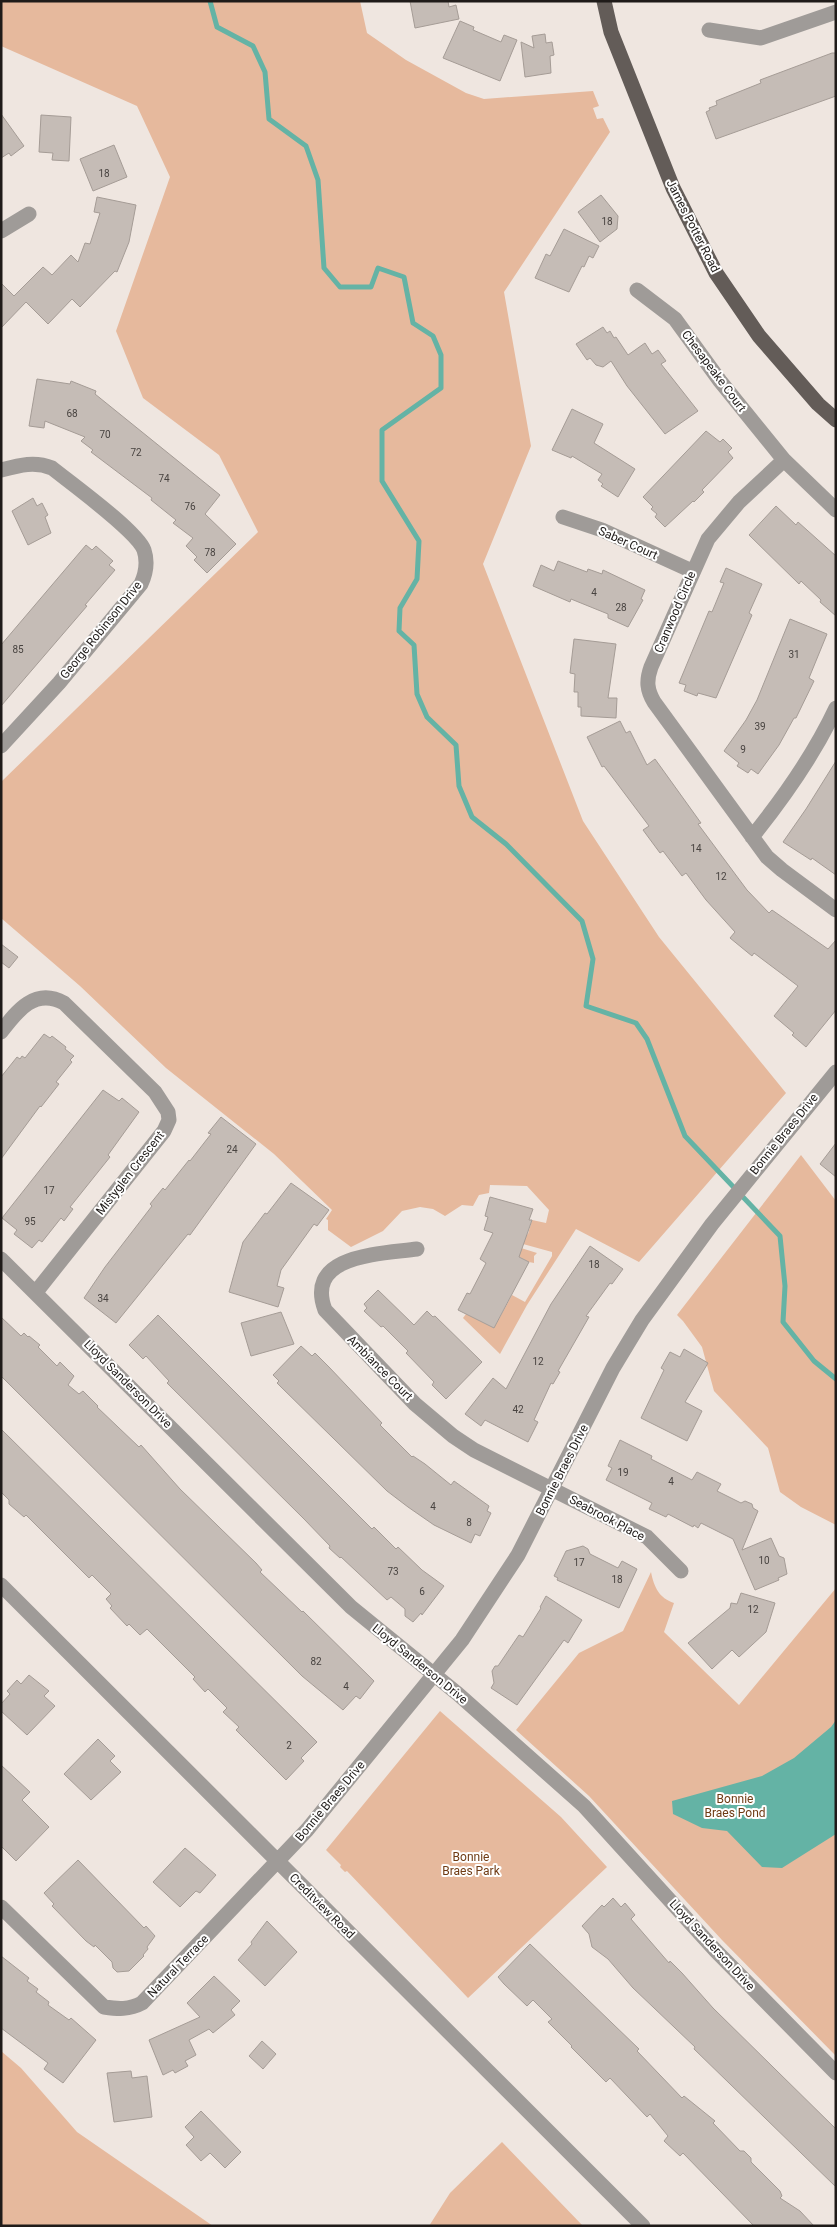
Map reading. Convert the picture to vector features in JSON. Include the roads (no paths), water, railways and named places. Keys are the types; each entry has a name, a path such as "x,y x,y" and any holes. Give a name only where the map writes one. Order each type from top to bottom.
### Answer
{"main road":[{"name":"James Potter Road","path":"604,1 611,32 673,188 716,273 759,336 818,404 836,420"}],"street":[{"path":"709,30 761,38 836,12"},
{"path":"1,231 29,214"},
{"name":"Chesapeake Court","path":"637,290 675,319 720,381 784,460"},
{"path":"784,460 836,510"},
{"name":"Cranwood Circle","path":"784,460 739,502 714,530 701,551 651,667 648,677 648,690 654,702 768,857 782,870 836,910"},
{"name":"George Robinson Drive","path":"1,470 25,464 40,463 52,468 138,538 147,562 141,584 59,683 1,746"},
{"name":"Saber Court","path":"564,517 602,530 692,571"},
{"path":"752,837 774,810 806,764 836,708"},
{"name":"Mistyglen Crescent","path":"1,1032 19,1009 33,1001 55,999 64,1003 155,1092 168,1112 169,1120 164,1131 36,1292"},
{"name":"Bonnie Braes Drive","path":"277,1862 307,1830 468,1632 505,1578 622,1352 662,1292 712,1224 836,1072"},
{"name":"Ambiance Court","path":"417,1249 352,1259 335,1267 325,1277 321,1288 325,1310 415,1404 453,1436 474,1450 552,1489"},
{"name":"Lloyd Sanderson Drive","path":"1,1259 351,1607 465,1700 584,1806 715,1950 836,2073"},
{"name":"Seabrook Place","path":"552,1489 647,1538 681,1571"},
{"name":"Creditview Road","path":"1,1586 643,2226"},
{"name":"Natural Terrace","path":"1,1907 104,2007 132,2008 142,2003 149,1996 277,1862"}],"water":[{"path":"836,1720 836,1834 782,1868 762,1867 727,1831 702,1828 673,1814 672,1801 762,1776 794,1758 831,1727"}],"waterway":[{"path":"210,1 217,27 253,46 265,72 269,119 306,146 318,180 324,268 340,287 371,287 378,268 404,277 413,323 433,336 441,355 441,388 382,430 382,481 419,541 417,579 400,608 399,631 414,645 417,694 427,717 456,745 459,786 472,817 506,844 582,921 593,959 586,1006 636,1023 647,1039 685,1136 780,1236 785,1286 783,1322 814,1361 836,1379"}],"park label":[{"name":"Bonnie Braes Pond","path":"735,1806"},
{"name":"Bonnie Braes Park","path":"471,1864"}]}
